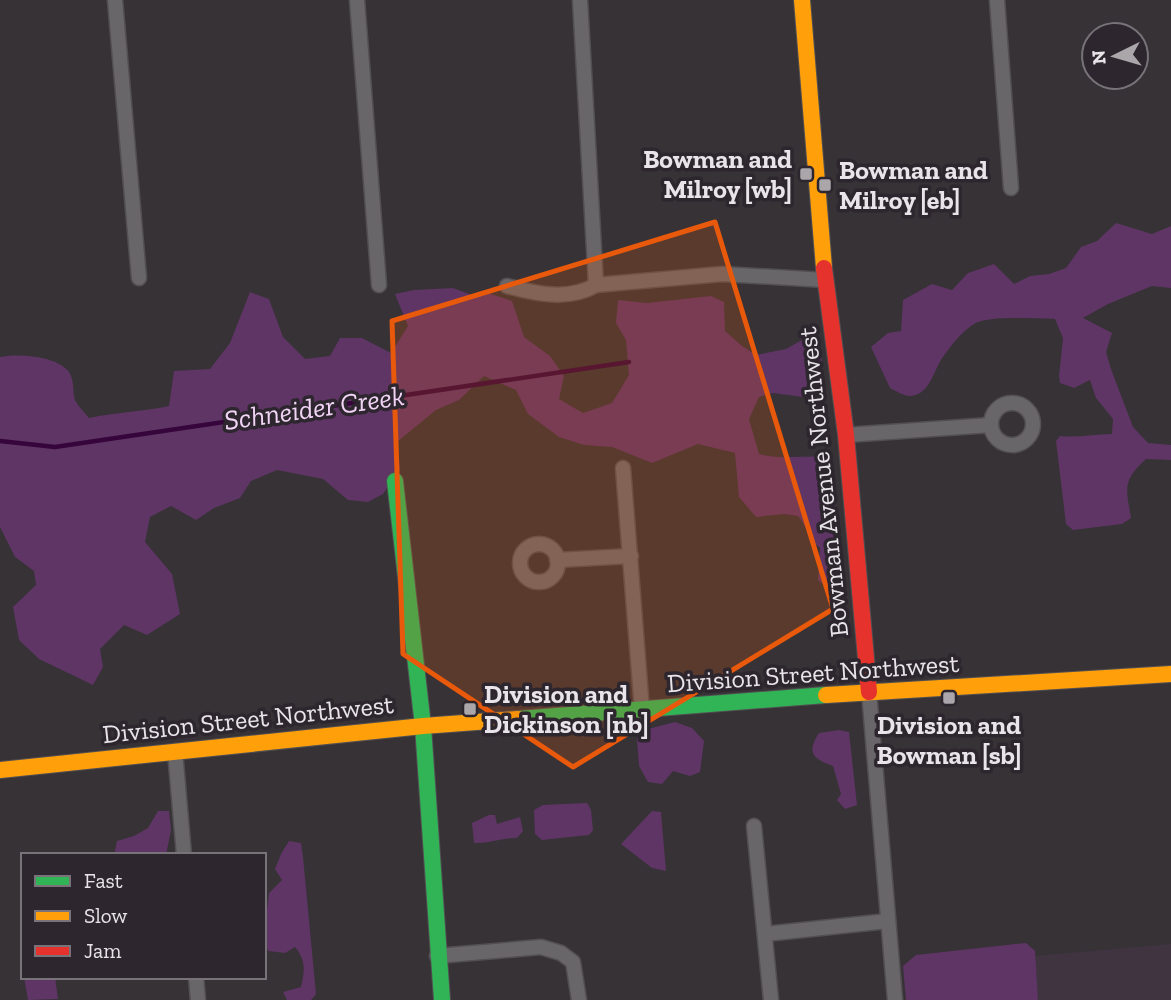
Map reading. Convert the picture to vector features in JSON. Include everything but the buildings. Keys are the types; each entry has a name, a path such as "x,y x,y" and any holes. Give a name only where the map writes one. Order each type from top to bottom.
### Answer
{"street":[{"path":"115,0 139,278"},
{"path":"357,0 379,285"},
{"path":"580,0 596,285"},
{"name":"Bowman Avenue Northwest","path":"802,0 825,280 846,435 895,1000"},
{"path":"997,0 1011,188"},
{"path":"507,286 533,293 556,295 583,293 596,285 722,274 825,280"},
{"path":"846,435 991,425"},
{"path":"623,468 642,710"},
{"path":"396,481 424,726 442,1000"},
{"path":"557,561 631,556"},
{"name":"Division Street Northwest","path":"0,770 424,726 869,692 1171,674"},
{"path":"175,751 184,853"},
{"path":"754,826 771,1000"},
{"path":"765,934 888,921"},
{"path":"438,956 541,947 561,953 573,962 579,1000"},
{"path":"196,979 198,1000"}],"highlighted area":[{"path":"715,222 833,609 573,767 403,654 392,321"}],"shaded area":[{"path":"1116,223 1152,234 1171,226 1171,288 1152,286 1108,304 1083,318 1112,333 1106,352 1133,427 1148,443 1171,445 1171,460 1146,459 1133,473 1127,492 1131,518 1122,524 1073,530 1066,524 1056,441 1060,436 1112,434 1113,419 1096,398 1090,380 1074,388 1060,383 1063,338 1055,319 1001,318 974,324 948,350 926,388 910,396 890,388 871,347 888,333 901,331 903,300 932,284 952,290 968,273 994,264 1014,284 1030,276 1049,274 1066,268 1081,247 1097,241"},
{"path":"453,288 472,295 488,293 512,301 524,337 550,356 564,376 559,399 583,413 612,403 629,375 626,340 616,323 618,300 647,303 711,296 724,302 725,331 756,355 786,349 811,335 822,360 818,399 773,393 759,397 749,419 759,454 777,457 831,457 840,559 839,584 829,589 818,580 820,548 798,516 784,514 756,517 739,497 735,453 698,444 652,463 612,447 584,445 559,437 528,414 516,390 484,376 459,400 436,410 397,442 400,469 383,494 368,502 348,500 323,479 277,470 251,481 240,498 214,508 196,520 171,506 150,517 145,542 172,574 180,614 147,635 124,625 100,649 103,667 93,685 39,659 19,640 13,607 36,585 34,571 15,557 0,527 0,357 37,357 64,367 72,379 75,400 89,418 149,410 169,406 174,371 210,369 230,343 250,292 269,299 283,337 305,359 330,356 340,338 362,338 391,353 408,326 395,294"},
{"path":"675,722 692,728 704,741 700,772 690,776 673,771 662,784 648,782 639,766 637,739 644,730"},
{"path":"839,730 849,732 857,805 845,809 837,800 841,794 833,766 816,758 812,750 819,733"},
{"path":"587,803 591,810 593,830 589,835 542,840 535,834 534,810 543,805"},
{"path":"158,811 169,811 171,830 166,853 115,851 117,841 148,828"},
{"path":"652,811 661,812 666,871 652,868 621,844"},
{"path":"495,815 497,824 520,817 523,831 517,838 474,843 472,823"},
{"path":"289,841 301,843 316,994 311,1000 287,1000 283,992 301,987 303,961 295,947 285,953 268,951 266,944 269,893 282,880 275,869"},
{"path":"1026,943 1035,951 1038,1000 906,1000 903,966 916,955"},
{"path":"1171,944 1171,1000 908,1000 905,967"},
{"path":"24,979 55,979 58,999 28,1000"}],"waterway":[{"name":"Schneider Creek","path":"0,441 55,447 629,362"}],"traffic: fast":[{"path":"395,481 423,726 442,1000"},
{"path":"518,719 826,695"}],"traffic: slow":[{"path":"802,0 824,268"},
{"path":"826,695 1171,674"},
{"path":"0,770 423,726 518,719"}],"traffic: jam":[{"path":"824,268 846,435 869,692"}],"place":[{"name":"Bowman and Milroy [wb]","path":"806,174"},
{"name":"Bowman and Milroy [eb]","path":"825,185"},
{"name":"Division and Bowman [sb]","path":"949,698"},
{"name":"Division and Dickinson [nb]","path":"470,709"}]}
